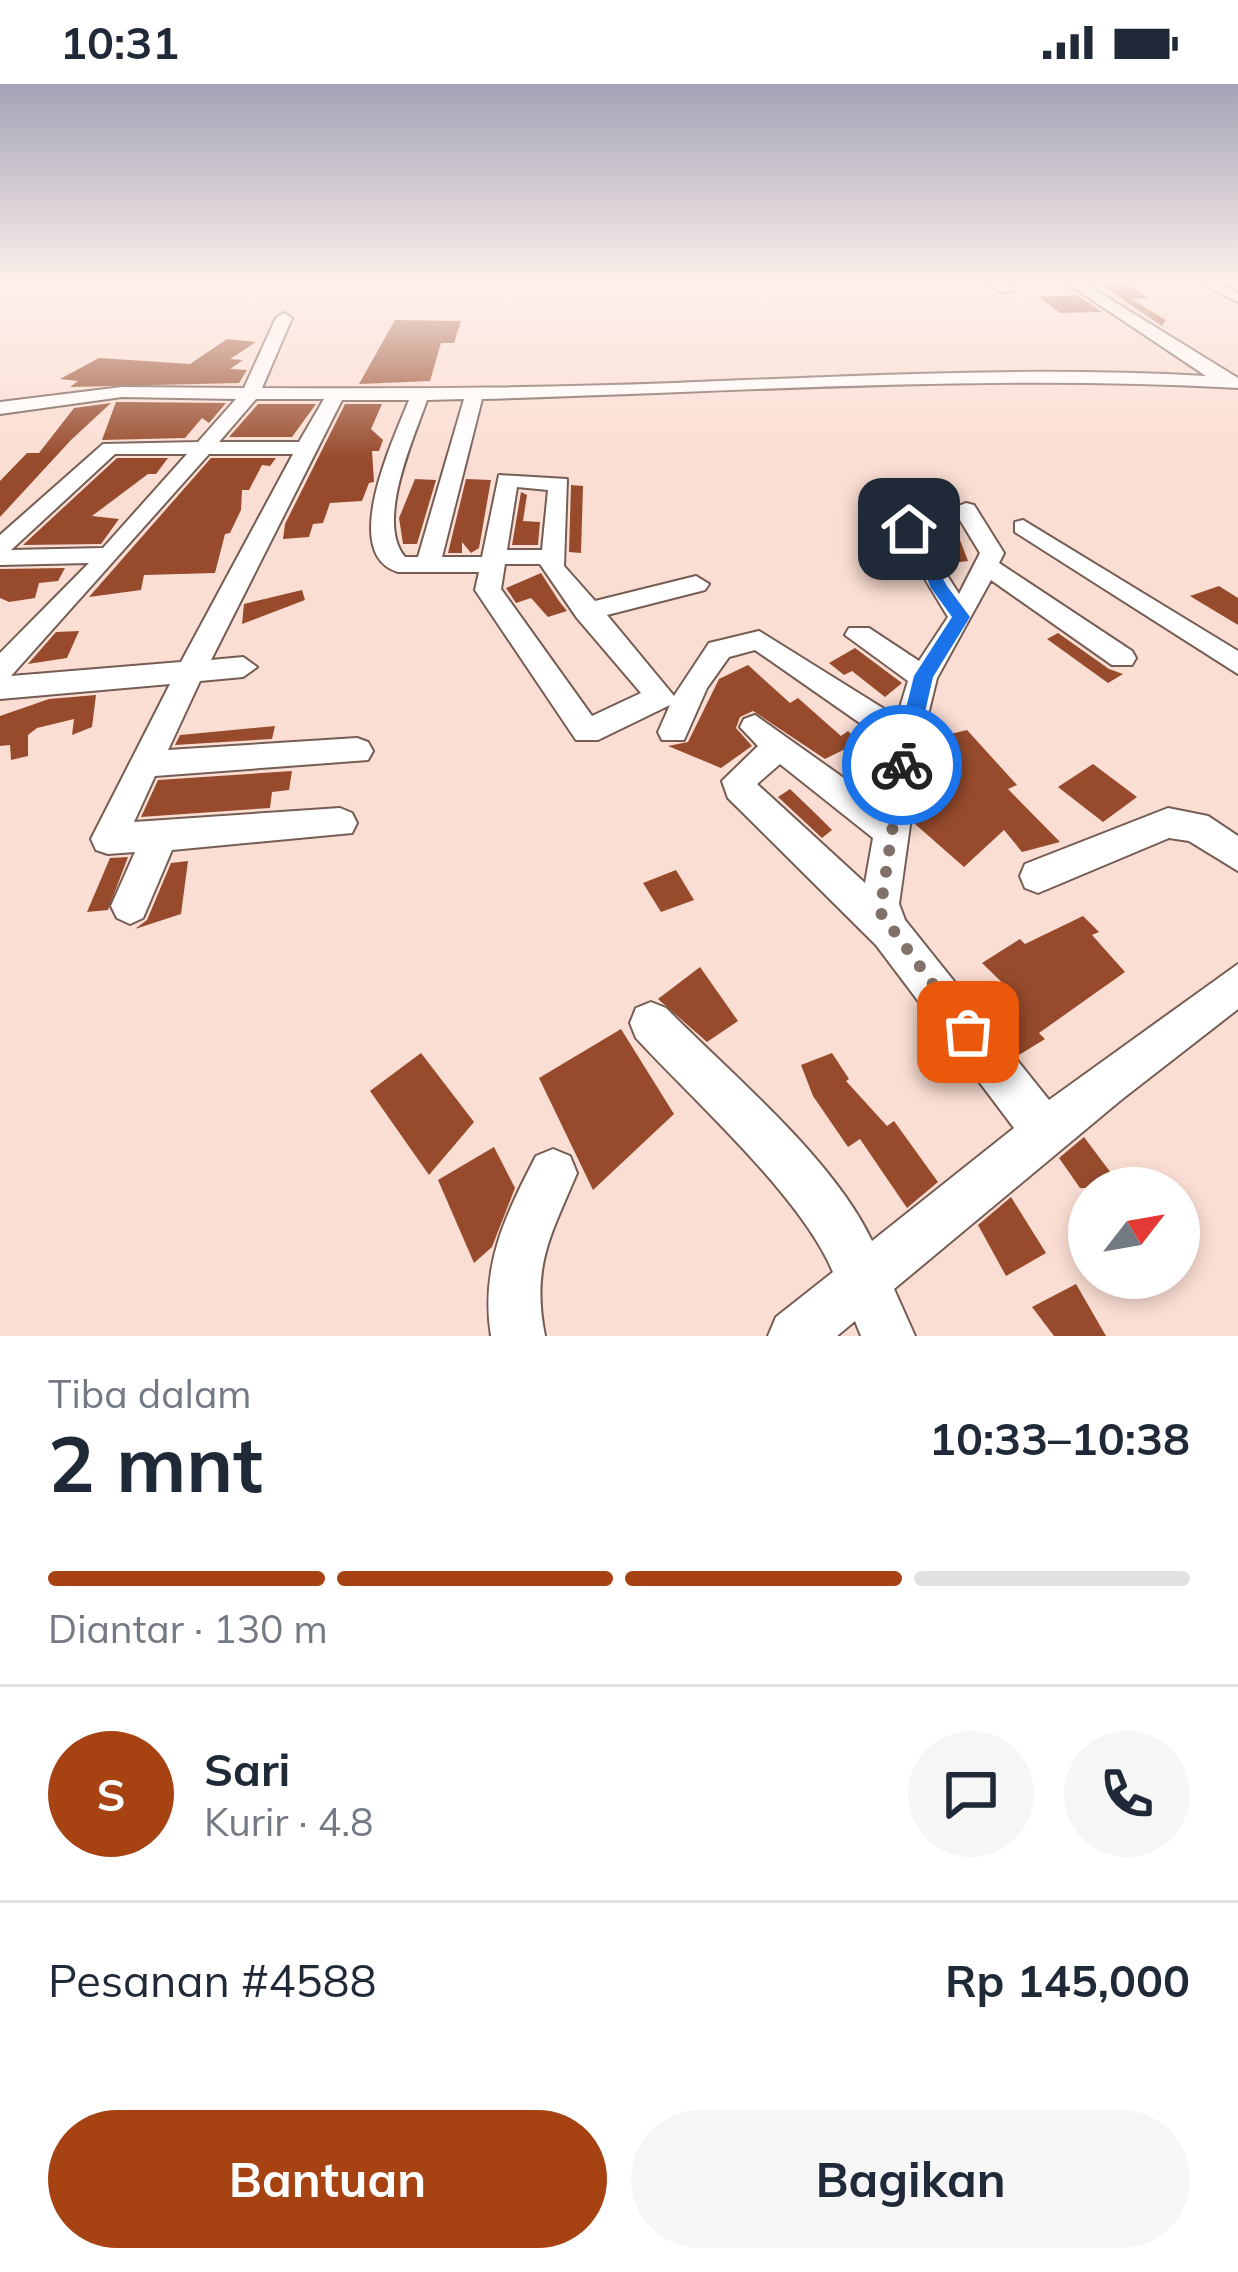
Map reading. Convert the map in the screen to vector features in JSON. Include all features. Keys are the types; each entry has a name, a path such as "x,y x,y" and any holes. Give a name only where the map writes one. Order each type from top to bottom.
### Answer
{"street":[{"path":"0,670 110,555 251,393 274,341"},
{"path":"1167,341 1234,384"},
{"path":"0,408 122,392 474,394 897,376 1234,384"},
{"path":"428,565 474,394"},
{"path":"335,395 302,448 109,839 340,823"},
{"path":"420,395 381,520 392,562 428,565 552,557"},
{"path":"0,548 110,448 302,448"},
{"path":"507,480 554,480 559,484 552,557 556,575 659,697 586,732 488,590 507,480"},
{"path":"890,932 880,904 906,739 923,676 961,617 992,553 966,511 909,529 961,617"},
{"path":"1023,526 1238,664"},
{"path":"0,558 110,555"},
{"path":"987,566 1121,658"},
{"path":"586,612 696,584"},
{"path":"859,634 923,676"},
{"path":"673,732 694,685 719,650 759,640 906,739"},
{"path":"0,688 243,667"},
{"path":"892,833 768,736 738,781 890,932 1046,1132"},
{"path":"143,764 357,751"},
{"path":"1038,876 1168,823 1196,827 1238,854"},
{"path":"130,906 160,836"},
{"path":"795,1336 1238,984"},
{"path":"651,1023 812,1192 842,1233 867,1280 888,1336"},
{"path":"518,1336 510,1274 516,1246 554,1173"}],"building":[{"path":"223,341 256,342 230,359 243,360 230,369 247,370 239,383 70,387 78,381 60,379 99,358 190,364"},
{"path":"383,341 455,341 441,343 430,381 359,384"},
{"path":"116,402 226,403 209,423 202,418 185,438 102,440"},
{"path":"111,403 0,517 0,481 27,453 39,453 74,408"},
{"path":"258,404 316,404 292,437 229,437"},
{"path":"345,404 382,404 371,429 383,440 379,451 372,451 374,482 369,483 362,501 330,503 323,523 313,524 309,537 283,539 285,524"},
{"path":"117,458 168,458 156,474 148,474 92,516 119,519 101,544 23,545"},
{"path":"211,458 276,458 270,466 262,465 249,490 242,490 241,510 230,533 225,534 215,573 144,575 141,590 89,597"},
{"path":"415,479 436,480 417,544 403,544 399,518"},
{"path":"466,479 491,480 479,548 471,553 462,542 462,553 448,553"},
{"path":"571,485 583,486 581,553 569,552"},
{"path":"521,492 527,495 523,521 540,522 538,545 512,545"},
{"path":"955,527 968,561 945,564 928,536"},
{"path":"65,568 58,581 39,583 35,598 9,602 0,598 0,569"},
{"path":"541,573 567,611 548,617 531,598 516,603 506,588"},
{"path":"1219,586 1238,598 1238,625 1190,596"},
{"path":"302,590 305,600 242,624 244,604"},
{"path":"79,631 67,658 28,664 56,632"},
{"path":"1058,633 1123,674 1108,683 1047,639"},
{"path":"855,648 902,683 885,697 852,671 844,675 829,663"},
{"path":"748,665 790,703 798,698 841,736 848,731 867,750 884,745 880,773 843,750 825,759 753,711 740,717 736,728 752,746 721,768 668,746 688,742 719,679"},
{"path":"96,695 92,727 72,735 74,719 37,728 28,735 28,756 11,760 10,745 0,746 0,716 49,699"},
{"path":"275,726 272,739 175,745 180,735"},
{"path":"967,730 1017,785 1008,789 1060,842 1022,852 1004,830 964,867 915,824 918,798 948,776 926,740"},
{"path":"1093,764 1137,797 1103,822 1058,787"},
{"path":"292,771 289,790 272,792 270,808 141,817 158,780"},
{"path":"790,789 832,830 822,838 778,797"},
{"path":"128,857 108,910 87,912 110,858"},
{"path":"188,861 181,914 135,929 147,920 171,863"},
{"path":"676,870 694,900 661,912 643,883"},
{"path":"1083,916 1099,932 1092,935 1125,972 1039,1033 1045,1039 1019,1055 986,1014 1018,998 982,963 1020,939 1025,944"},
{"path":"700,967 738,1021 707,1042 658,999"},
{"path":"621,1029 674,1114 593,1190 539,1078"},
{"path":"421,1053 474,1122 429,1175 370,1091"},
{"path":"832,1053 846,1081 887,1126 894,1121 938,1182 907,1208 860,1139 848,1147 813,1096 801,1065"},
{"path":"1084,1137 1106,1167 1068,1167 1068,1171 1059,1158"},
{"path":"494,1147 515,1188 492,1247 474,1263 438,1180"},
{"path":"1011,1197 1046,1253 1006,1276 978,1225"},
{"path":"1068,1288 1068,1299 1085,1299 1106,1336 1054,1336 1032,1307"}],"way so far":[{"path":"902,765 880,912 890,932 968,1032"}],"route":[{"path":"902,765 923,676 961,617 909,529"}]}
